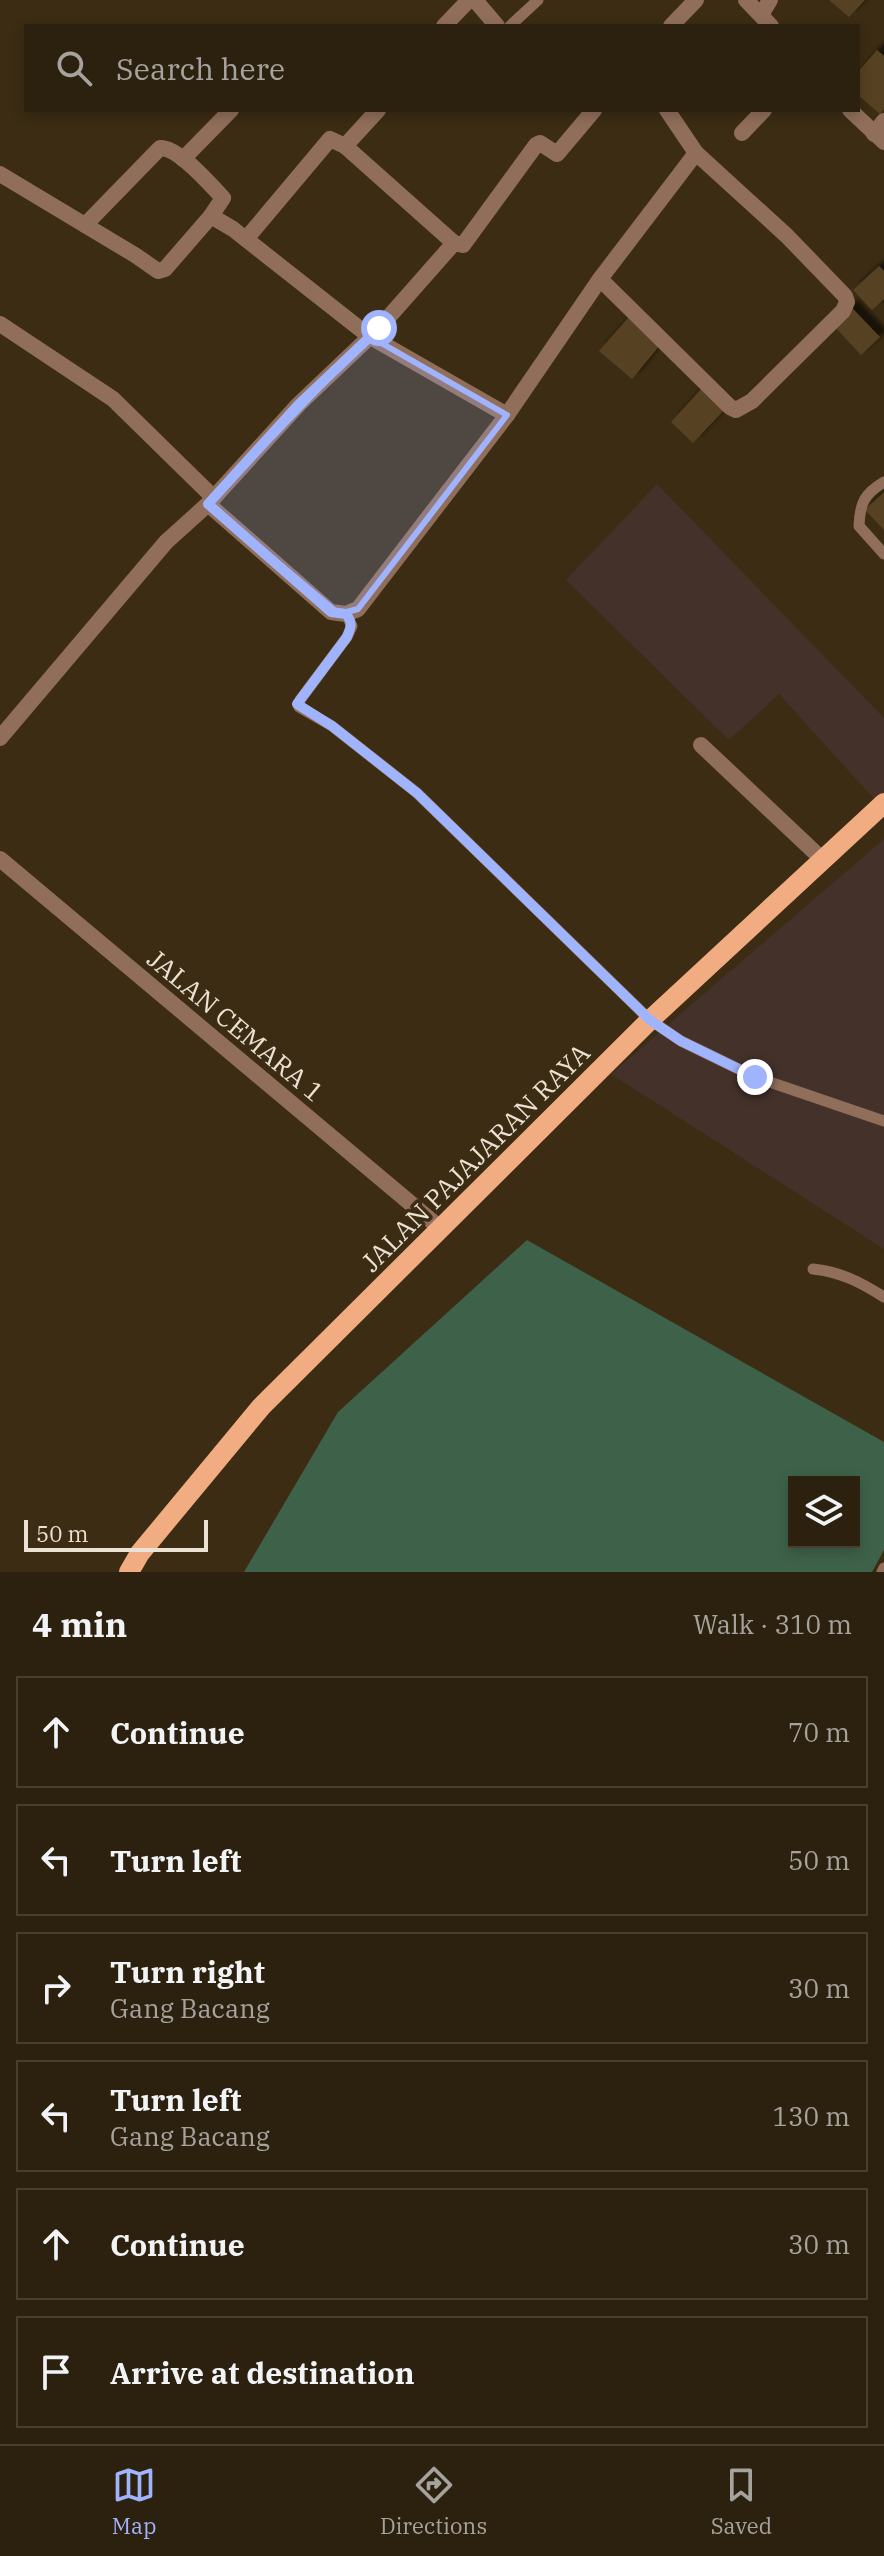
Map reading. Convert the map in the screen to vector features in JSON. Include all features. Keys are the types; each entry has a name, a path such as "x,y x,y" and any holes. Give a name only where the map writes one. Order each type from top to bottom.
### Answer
{"main road":[{"name":"JALAN PAJAJARAN RAYA","path":"129,1572 159,1529 261,1407 650,1020 884,803"}],"street":[{"path":"446,24 472,0 495,24"},
{"path":"673,24 696,0"},
{"path":"746,0 766,21"},
{"path":"766,21 770,0"},
{"path":"183,159 229,112"},
{"path":"345,146 371,112"},
{"path":"246,239 330,139 345,146 454,243 463,245 538,143 557,154 592,112"},
{"path":"600,279 736,410 752,401 843,311 847,302 845,296 787,236 696,153 668,112"},
{"path":"742,133 762,112"},
{"path":"853,112 881,133"},
{"path":"0,174 158,271 162,271 211,216 223,198 183,159 169,148 160,148 85,225"},
{"path":"0,324 113,399 211,501 331,612 346,614 358,609 507,415 600,279 696,153"},
{"path":"211,216 246,239 369,336 507,415"},
{"path":"0,738 166,542 211,501 299,404 369,336 454,243"},
{"path":"701,745 824,861"},
{"name":"JALAN CEMARA 1","path":"0,859 440,1228"}],"lane":[{"path":"512,24 538,0"},
{"path":"884,482 872,489 860,506 859,526 884,554"},
{"path":"346,614 352,626 347,637 297,704 299,707 332,726 417,793 650,1020 681,1041 755,1077 884,1121"},
{"path":"813,1269 833,1271 853,1278 884,1297"}],"highlighted area":[{"path":"369,336 507,415 358,609 339,614 208,504"}],"shaded area":[{"path":"657,484 884,718 884,810 779,694 729,740 566,580"},
{"path":"884,839 884,1249 611,1074"}],"green space":[{"path":"527,1240 884,1442 884,1550 872,1572 244,1572 338,1412"}],"building":[{"path":"829,0 865,0 849,17"},
{"path":"877,50 884,56 884,109 880,114 860,97 860,70"},
{"path":"879,266 884,271 884,299 872,310 853,290"},
{"path":"850,306 880,337 861,355 832,324"},
{"path":"628,318 660,345 632,379 599,351"},
{"path":"703,387 726,408 693,443 671,422"},
{"path":"884,492 884,530 865,510"}],"route":[{"path":"379,328 299,404 208,504 331,612 346,614 350,620 352,626 347,637 297,704 355,742 417,793 650,1020 681,1041 755,1077"}]}
